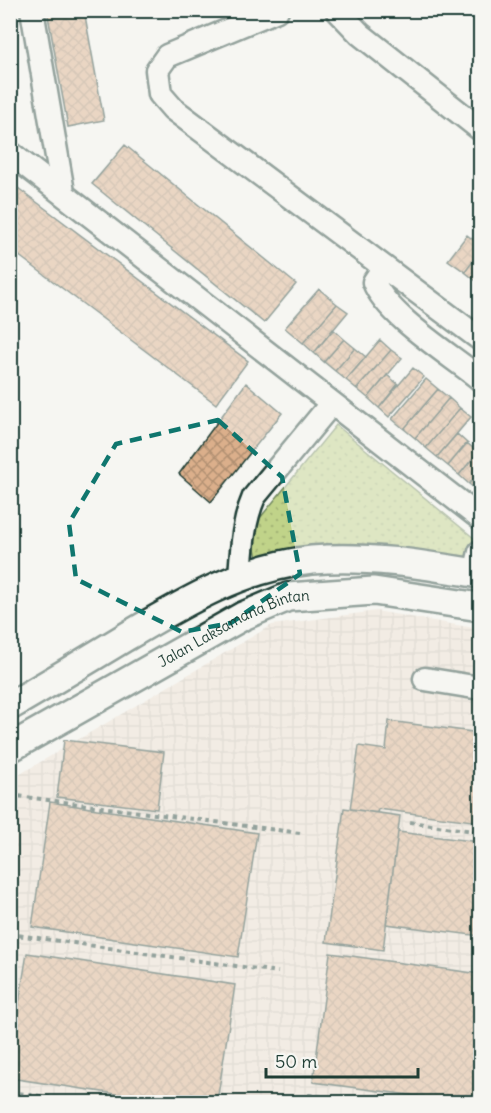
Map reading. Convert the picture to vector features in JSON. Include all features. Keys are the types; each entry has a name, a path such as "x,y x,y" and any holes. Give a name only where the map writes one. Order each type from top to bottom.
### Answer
{"main road":[{"path":"10,706 177,607 240,576 280,565 329,559 479,566"},
{"name":"Jalan Laksamana Bintan","path":"10,748 243,616 288,597 374,591 480,607"}],"street":[{"path":"32,10 63,192"},
{"path":"277,10 167,56 157,70 160,94 173,109 480,339"},
{"path":"337,10 360,34 480,129"},
{"path":"10,153 480,518"},
{"path":"384,267 374,282 378,293 395,312 480,379"},
{"path":"240,576 243,533 254,496 331,404"},
{"path":"425,679 480,688"}],"path":[{"path":"10,795 300,833"},
{"path":"410,822 480,832"},
{"path":"10,934 278,972"},
{"path":"10,1092 85,1102"},
{"path":"308,1095 362,1102"}],"highlighted area":[{"path":"218,420 282,477 300,574 231,623 182,632 76,579 69,523 116,444"}],"shaded area":[{"path":"376,611 480,629 480,1102 11,1102 10,780 272,625"}],"green space":[{"path":"336,425 475,539 469,556 360,550 258,563 251,529"}],"building":[{"path":"47,10 84,10 104,120 68,127"},
{"path":"125,145 296,284 264,323 92,184"},
{"path":"10,182 248,361 216,404 10,249"},
{"path":"467,235 480,245 480,252 465,272 448,260"},
{"path":"480,252 480,284 465,272"},
{"path":"319,289 337,304 303,343 285,328"},
{"path":"337,304 348,312 314,353 303,343"},
{"path":"333,329 344,339 324,362 314,353"},
{"path":"344,339 355,348 335,371 324,362"},
{"path":"380,340 391,350 357,389 346,380"},
{"path":"355,348 366,357 346,380 335,371"},
{"path":"391,350 402,358 368,398 357,389"},
{"path":"413,368 424,377 389,417 379,408"},
{"path":"387,375 398,384 379,408 368,398"},
{"path":"426,379 438,389 404,429 392,419"},
{"path":"246,383 282,413 211,502 179,474"},
{"path":"438,389 449,398 415,438 404,429"},
{"path":"449,398 460,408 426,448 415,438"},
{"path":"460,408 471,417 437,457 426,448"},
{"path":"457,434 467,443 448,466 437,457"},
{"path":"467,443 478,452 459,475 448,466"},
{"path":"478,452 480,471 469,484 459,475"},
{"path":"480,471 480,493 469,484"},
{"path":"389,721 480,733 480,822 378,809 377,813 350,809 359,746 386,750"},
{"path":"64,740 164,752 157,809 57,797"},
{"path":"50,802 257,833 238,957 32,927"},
{"path":"344,808 400,816 383,950 326,942"},
{"path":"398,832 480,842 480,936 386,924"},
{"path":"27,953 235,985 217,1102 169,1102 10,1078 10,1059"},
{"path":"330,953 480,974 480,1102 461,1102 313,1082"}]}
